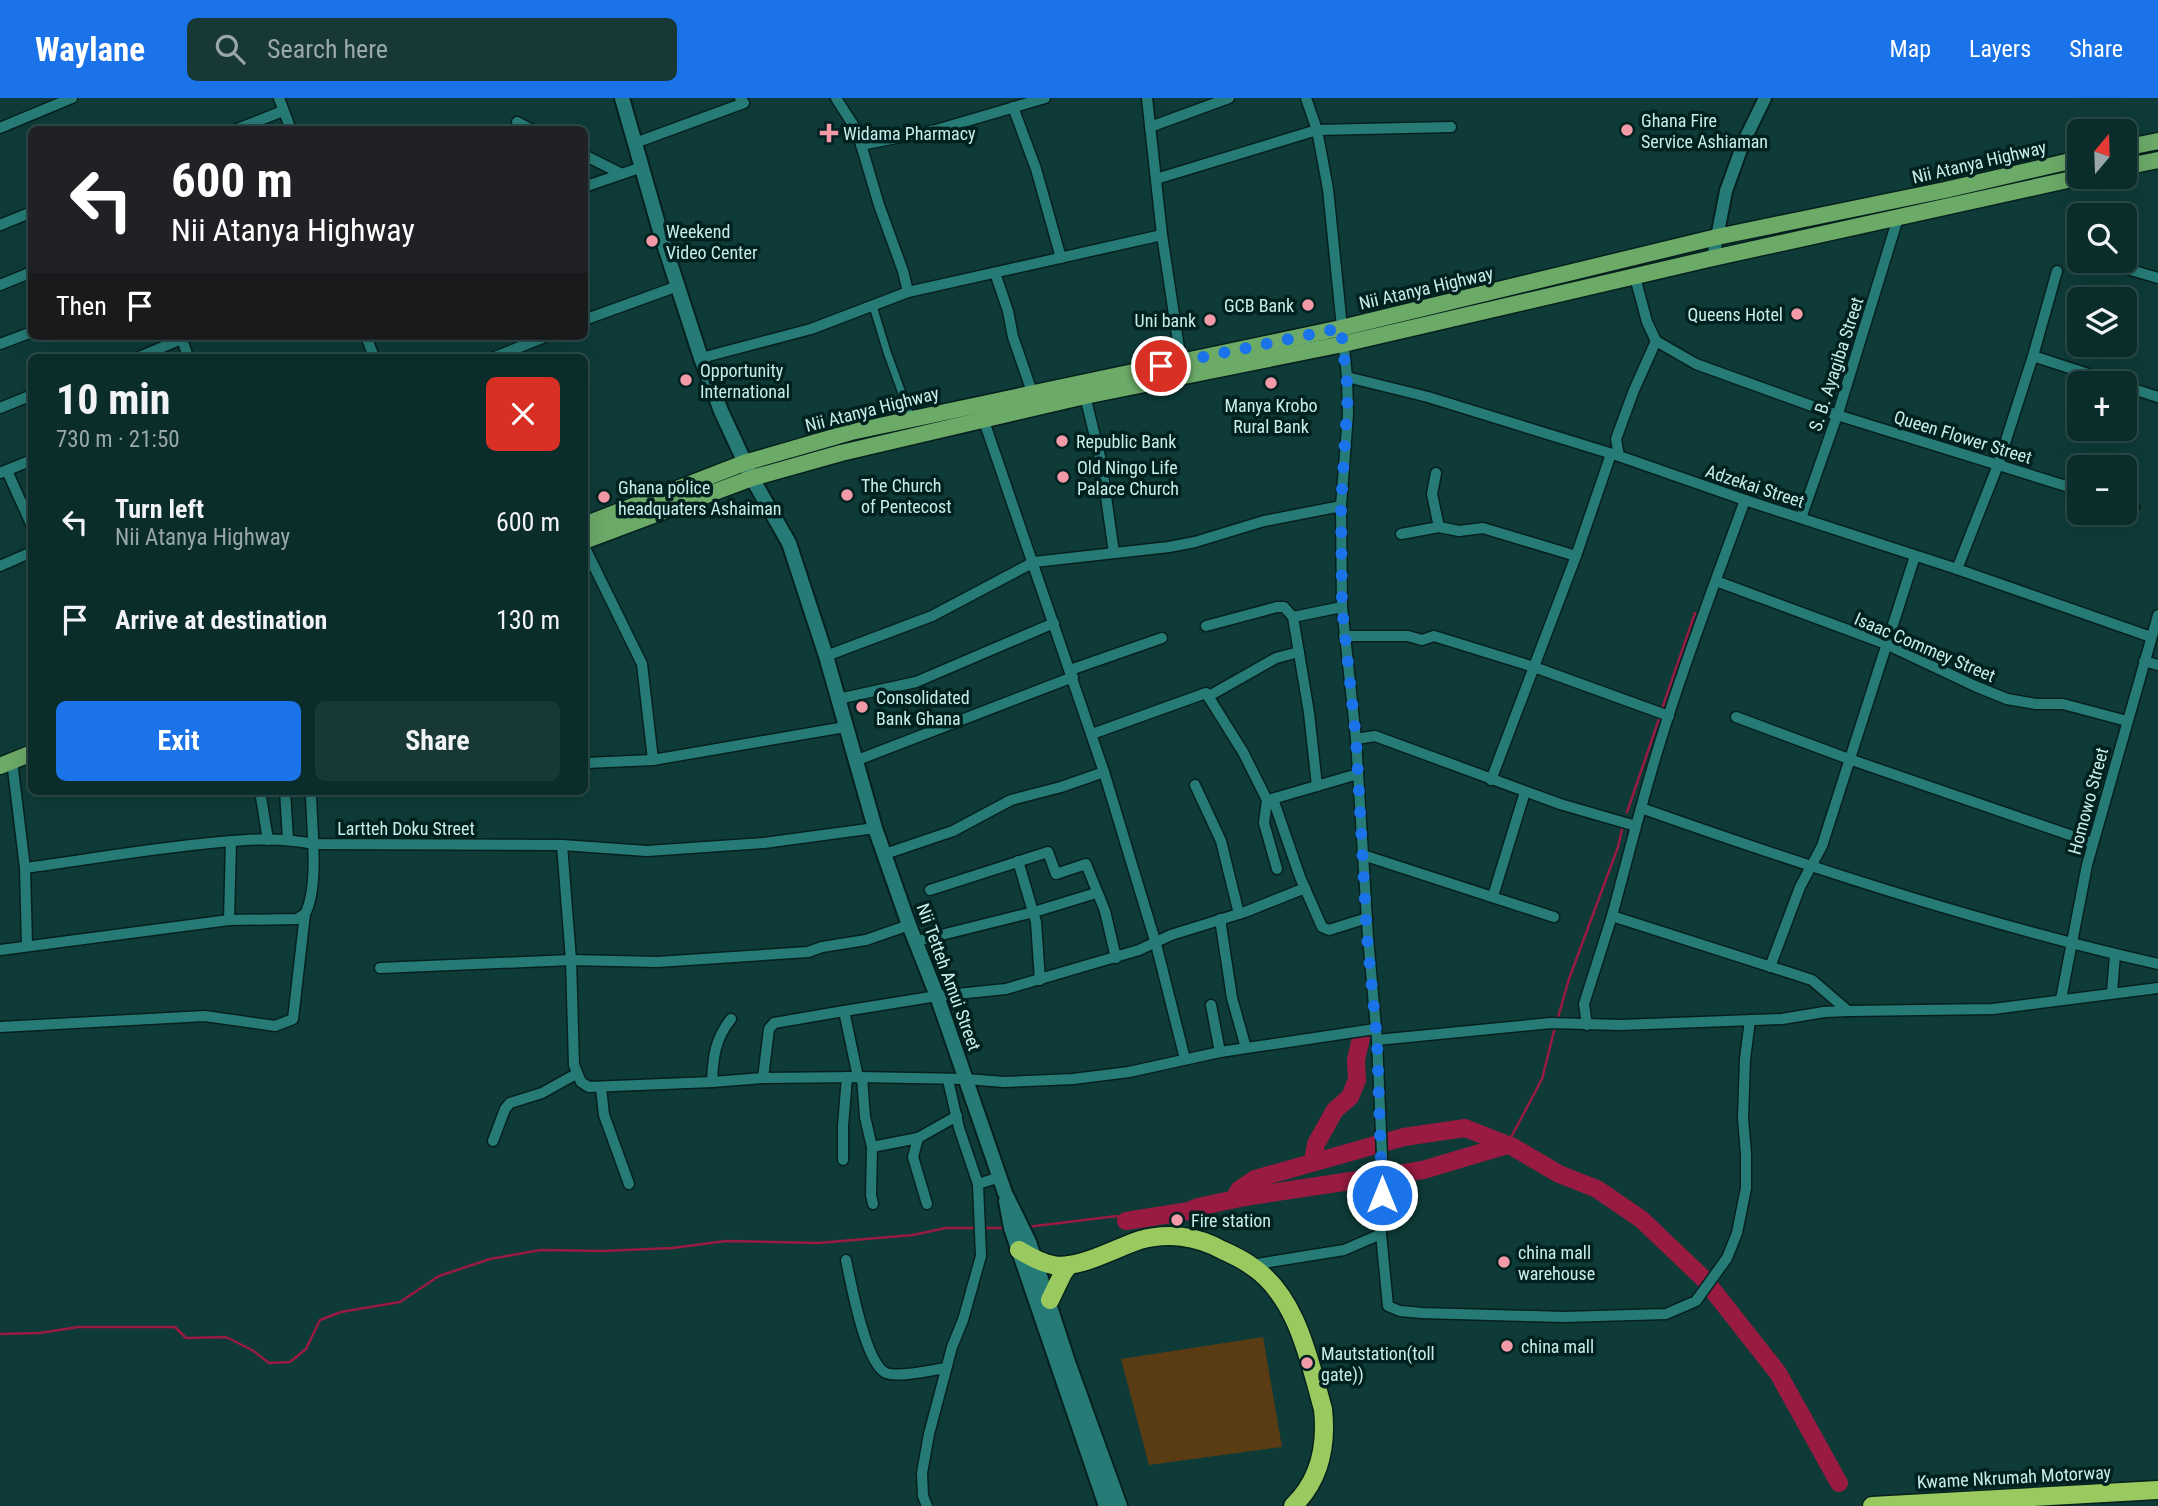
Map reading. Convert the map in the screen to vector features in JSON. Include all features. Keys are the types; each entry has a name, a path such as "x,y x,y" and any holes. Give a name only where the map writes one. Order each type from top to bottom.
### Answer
{"highway":[{"path":"1019,1250 1053,1265 1069,1265 1157,1236 1192,1238 1207,1242 1251,1265 1270,1282 1282,1298 1301,1336 1323,1409 1323,1453 1314,1480 1293,1506"},
{"path":"1050,1300 1069,1265"},
{"name":"Kwame Nkrumah Motorway","path":"1872,1506 2158,1490"}],"main road":[{"name":"Nii Tetteh Amui Street","path":"622,98 701,358 744,463 789,543 826,656 875,828 967,1079 1005,1192 1035,1258 1068,1362 1120,1506"},
{"path":"2137,145 2158,141"},
{"path":"2137,164 2158,160"},
{"name":"Nii Atanya Highway","path":"588,523 744,463 812,442 911,418 1181,361 1342,336 1717,237 2067,162"},
{"path":"588,542 752,478 841,453 1342,336 1635,277 2067,180"},
{"path":"4,762 28,748"},
{"path":"4,762 28,754"},
{"path":"1005,1192 1007,1215 1106,1506"}],"street":[{"path":"0,128 72,98"},
{"path":"279,98 289,126"},
{"path":"635,143 744,103 740,98"},
{"path":"836,98 857,131 908,292"},
{"path":"861,145 936,130 1045,98"},
{"path":"1147,98 1162,234 1181,361"},
{"path":"1150,127 1229,98"},
{"path":"1306,98 1317,130 1329,197 1347,377 1347,426 1341,506 1342,607 1356,739 1377,1040 1383,1176 1381,1234 1385,1300 1388,1306 1400,1311 1564,1317 1666,1314 1696,1301 1727,1258 1737,1233 1746,1188 1742,1118 1750,1020"},
{"path":"1713,258 1726,191 1744,141 1765,98"},
{"path":"1013,107 1037,169 1061,258"},
{"path":"245,126 283,111"},
{"path":"517,122 524,126"},
{"path":"1156,179 1317,130 1451,127"},
{"path":"588,157 622,174"},
{"path":"588,186 642,167"},
{"path":"0,225 28,214"},
{"name":"S. B. Ayagiba Street","path":"1801,517 1838,415 1898,218"},
{"path":"701,358 811,329 908,292 1162,234"},
{"path":"1957,569 1998,465 2057,271"},
{"path":"2137,272 2158,278"},
{"path":"996,273 1013,337 1032,392"},
{"path":"0,285 28,274"},
{"path":"1492,780 1615,455 1616,439 1634,390 1656,341 1647,323 1635,277"},
{"path":"588,318 678,286"},
{"path":"873,306 911,418"},
{"path":"0,344 28,334"},
{"path":"146,354 181,340"},
{"path":"502,354 537,340"},
{"name":"Queen Flower Street","path":"1656,341 1722,375 1838,415 2067,486"},
{"path":"2033,356 2079,371"},
{"name":"Adzekai Street","path":"1347,377 1428,397 1615,455 2151,637"},
{"path":"2137,390 2158,397"},
{"path":"1085,396 1101,461 1114,553"},
{"path":"0,408 28,397"},
{"path":"984,421 1104,772 1156,944 1185,1059"},
{"path":"28,462 4,472 28,518"},
{"path":"1436,473 1432,494 1439,527"},
{"path":"1587,1025 1584,1004 1612,916 1654,758 1745,500"},
{"path":"826,656 932,616 1034,562 1195,542 1264,521 1341,506"},
{"path":"1401,534 1439,527 1459,531 1483,528 1576,556"},
{"path":"588,552 642,664 653,760"},
{"path":"0,566 28,554"},
{"path":"1770,967 1800,887 1822,846 1915,556"},
{"name":"Isaac Commey Street","path":"1716,581 1886,644 2007,699 2036,704 2063,704 2127,721"},
{"path":"1206,626 1277,607 1284,607 1293,617 1310,713 1317,786"},
{"path":"1293,617 1342,607"},
{"name":"Homowo Street","path":"2061,999 2093,843 2158,615"},
{"path":"838,699 916,682 1054,623"},
{"path":"1344,636 1408,636 1422,640 1434,636 1534,667 1669,716"},
{"path":"855,761 1162,638"},
{"path":"1209,696 1276,659 1299,652"},
{"path":"2144,661 2158,665"},
{"path":"1092,734 1203,693 1209,696 1270,799 1322,927 1329,930 1367,918"},
{"path":"1736,717 2093,843"},
{"path":"588,763 653,760 845,727"},
{"path":"1356,739 1375,736 1525,792 1636,826"},
{"path":"4,762 25,868 27,946"},
{"path":"885,854 953,831 1011,800 1104,772"},
{"path":"1270,799 1358,774"},
{"path":"1195,785 1221,841 1239,914"},
{"path":"1493,896 1525,792"},
{"path":"261,795 268,840"},
{"path":"285,795 288,839"},
{"path":"25,868 231,841 288,839 314,844 311,795"},
{"path":"1270,799 1263,817 1277,869"},
{"path":"1641,808 1811,867 2072,944 2158,964"},
{"name":"Lartteh Doku Street","path":"0,1027 205,1016 268,1025 284,1024 293,1019 304,914 309,907 314,844 562,845 647,851 764,843 875,828"},
{"path":"229,920 231,841"},
{"path":"562,845 571,960 574,1065 581,1082 589,1087 763,1078 856,1077 1004,1082 1073,1079 1129,1072 1220,1052 1375,1029"},
{"path":"930,890 1048,852 1056,874 1086,864 1105,911 1116,958"},
{"path":"1363,855 1554,917"},
{"path":"1018,861 1034,912 1040,980"},
{"path":"763,1078 769,1029 774,1023 937,996 990,992 1040,980 1116,958 1156,944 1171,935 1239,914 1305,888"},
{"path":"916,942 1096,893"},
{"path":"0,950 229,920 297,919 304,914"},
{"path":"1612,916 1812,980 1847,1011"},
{"path":"1220,919 1232,998 1246,1048"},
{"path":"380,968 571,960 657,962 808,952 866,940 909,925"},
{"path":"2112,992 2115,955"},
{"path":"1377,1040 1556,1024 1782,1019 1847,1011 1993,1009 2158,988"},
{"path":"1211,1005 1220,1052"},
{"path":"844,1011 872,1147 873,1204"},
{"path":"712,1082 713,1054 717,1038 731,1019"},
{"path":"493,1141 505,1109 510,1103 542,1093 576,1074"},
{"path":"843,1160 844,1106 856,1077"},
{"path":"927,1506 922,1473 929,1434 946,1368 980,1263 978,1184 961,1134 948,1080"},
{"path":"600,1088 604,1115 629,1184"},
{"path":"872,1147 918,1138 957,1116"},
{"path":"918,1138 913,1157 927,1204"},
{"path":"978,1184 1000,1177"},
{"path":"1251,1265 1344,1250 1381,1234"},
{"path":"846,1260 856,1310 872,1357 878,1366 885,1373 894,1374 946,1368"}],"shaded area":[{"path":"1263,1337 1282,1447 1149,1465 1121,1359"}],"waterway":[{"path":"1662,709 1695,613"},
{"path":"1627,812 1659,719"},
{"path":"1557,1021 1569,979 1618,847 1623,825"},
{"path":"1507,1145 1542,1079 1555,1027"},
{"path":"1313,1161 1316,1144 1335,1110 1350,1097 1357,1080 1356,1060 1361,1038"},
{"path":"1234,1199 1239,1190 1255,1179 1404,1137 1465,1128 1513,1147 1559,1174 1597,1189 1641,1219 1704,1279 1778,1373 1839,1483"},
{"path":"1126,1221 1189,1211 1245,1197 1423,1170 1507,1145"},
{"path":"1027,1227 1117,1216 1126,1221"},
{"path":"0,1334 40,1333 78,1327 175,1327 186,1338 226,1337 252,1350 269,1363 290,1362 306,1349 320,1320 341,1312 400,1302 439,1276 490,1259 541,1250 672,1248 726,1241 818,1243 913,1235 946,1228 1006,1228"}],"place":[{"name":"Ghana Fire Service Ashiaman","path":"1627,130"},
{"name":"Widama Pharmacy","path":"829,133"},
{"name":"Weekend Video Center","path":"652,241"},
{"name":"GCB Bank","path":"1308,305"},
{"name":"Queens Hotel","path":"1797,314"},
{"name":"Uni bank","path":"1210,320"},
{"name":"Opportunity International","path":"686,380"},
{"name":"Manya Krobo Rural Bank","path":"1271,383"},
{"name":"Republic Bank","path":"1062,441"},
{"name":"Old Ningo Life Palace Church","path":"1063,477"},
{"name":"The Church of Pentecost","path":"847,495"},
{"name":"Ghana police headquaters Ashaiman","path":"604,497"},
{"name":"Consolidated Bank Ghana","path":"862,707"},
{"name":"Fire station","path":"1177,1220"},
{"name":"china mall warehouse","path":"1504,1262"},
{"name":"china mall","path":"1507,1346"},
{"name":"Mautstation(toll gate))","path":"1307,1363"}],"route":[{"path":"1161,366 1341,328 1348,392 1341,506 1342,607 1353,700 1367,937 1377,1040 1382,1195"}]}
